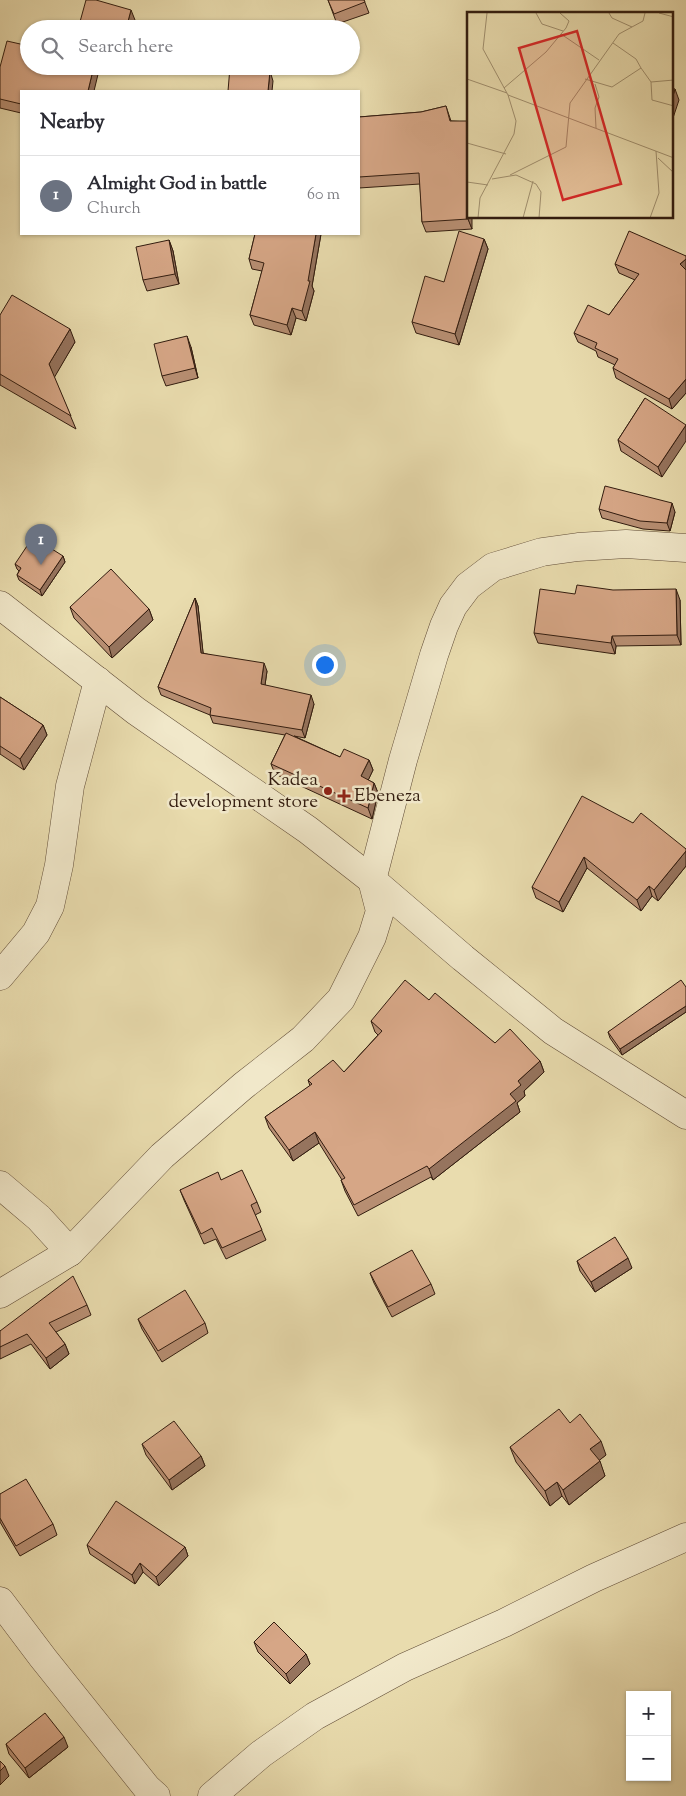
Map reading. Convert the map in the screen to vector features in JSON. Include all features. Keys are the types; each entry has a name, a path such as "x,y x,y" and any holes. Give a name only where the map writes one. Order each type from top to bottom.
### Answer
{"street":[{"path":"0,1294 70,1252 162,1156 243,1086 303,1039 341,999 372,937 380,911 372,880 403,760 434,655 453,606 468,586 493,567 542,552 578,547 626,544 686,548"},
{"path":"0,605 136,711 308,830 372,880 553,1031 686,1115"},
{"path":"0,976 36,932 50,906 60,865 70,786 98,681"},
{"path":"0,1185 39,1218 70,1252"},
{"path":"212,1796 260,1754 315,1716 405,1667 686,1537"},
{"path":"0,1601 142,1782 156,1796"}],"building":[{"path":"86,0 96,0 131,10 128,20 80,20"},
{"path":"328,0 364,0 365,2 334,14"},
{"path":"7,41 20,44 20,75 92,75 88,90 20,90 20,104 0,99 0,67"},
{"path":"229,75 270,75 268,90 228,90"},
{"path":"446,106 450,121 467,121 468,219 422,222 419,173 360,177 360,117 421,112"},
{"path":"459,231 484,239 455,334 412,322 425,276 444,282"},
{"path":"629,231 686,256 686,259 680,264 686,270 686,379 669,399 613,368 618,359 595,348 597,343 574,333 588,305 609,315 639,274 615,264"},
{"path":"255,235 316,235 308,281 310,281 302,311 292,308 287,325 250,315 264,263 249,259"},
{"path":"169,240 175,274 143,280 136,247"},
{"path":"12,295 70,329 49,364 71,416 0,374 0,315"},
{"path":"187,336 195,368 162,376 154,344"},
{"path":"645,398 686,425 658,467 618,440"},
{"path":"605,486 672,503 667,523 640,521 599,509"},
{"path":"33,537 63,556 40,590 17,575 21,568 15,564"},
{"path":"111,569 149,609 109,647 70,607"},
{"path":"577,585 613,590 676,589 677,635 612,636 611,643 534,633 540,589 575,594"},
{"path":"195,598 201,653 264,663 261,684 311,695 302,730 210,715 211,708 158,687"},
{"path":"0,697 43,725 20,759 0,746"},
{"path":"286,733 340,757 344,749 369,760 361,776 374,783 368,808 271,764"},
{"path":"582,796 633,823 641,813 686,849 654,890 649,886 637,900 584,857 559,902 532,887"},
{"path":"405,980 429,1000 435,993 495,1043 510,1029 540,1061 518,1081 521,1085 510,1094 516,1101 429,1169 427,1166 354,1205 341,1180 345,1178 315,1132 289,1150 265,1117 312,1084 308,1080 333,1060 344,1072 382,1031 371,1021"},
{"path":"681,980 686,987 686,1006 620,1049 608,1032"},
{"path":"242,1170 257,1202 251,1205 262,1230 222,1248 212,1228 201,1234 180,1190 218,1172 221,1180"},
{"path":"615,1237 628,1258 591,1282 577,1261"},
{"path":"412,1250 431,1284 388,1307 370,1273"},
{"path":"73,1276 87,1305 49,1323 65,1344 46,1358 27,1334 0,1347 0,1331"},
{"path":"185,1290 205,1323 158,1351 138,1319"},
{"path":"559,1409 570,1423 580,1414 601,1441 590,1449 600,1461 563,1490 557,1482 545,1491 510,1447"},
{"path":"174,1421 201,1456 169,1480 142,1444"},
{"path":"26,1479 53,1524 16,1546 0,1518 0,1494"},
{"path":"116,1501 185,1547 156,1577 140,1563 132,1575 87,1545"},
{"path":"274,1622 306,1654 286,1674 254,1642"},
{"path":"45,1713 64,1737 25,1768 6,1744"},
{"path":"0,1761 5,1766 0,1771"}],"place":[{"name":"Almight God in battle","path":"41,565"},
{"name":"Kadea development store","path":"328,791"},
{"name":"Ebeneza","path":"344,796"}]}
